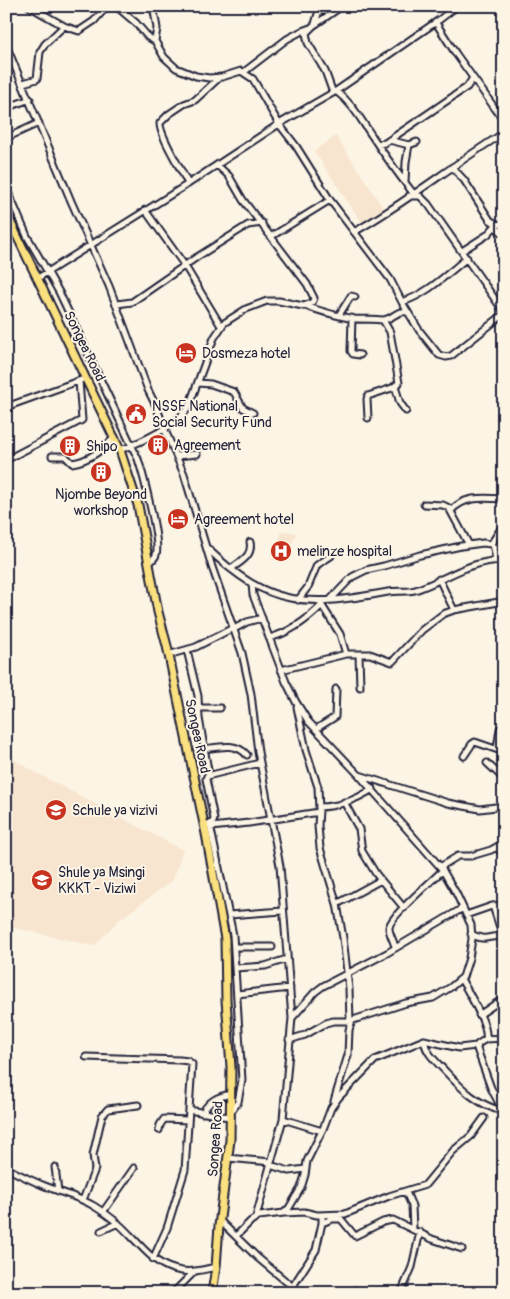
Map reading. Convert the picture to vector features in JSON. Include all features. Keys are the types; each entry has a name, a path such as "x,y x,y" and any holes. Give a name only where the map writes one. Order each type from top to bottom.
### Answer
{"highway":[{"name":"Songea Road","path":"6,213 38,278 83,379 115,437 120,450 138,505 148,564 208,826 225,939 231,1094 228,1158 212,1293"}],"street":[{"path":"29,6 64,26 81,30 94,21 107,6"},
{"path":"116,6 136,23 148,37 156,41"},
{"path":"153,6 157,28 156,41 164,57 176,68 203,78 220,77 238,71 244,72 253,79 279,124 296,146 330,200 390,279 407,312 435,351 439,355 451,356 504,313 423,197 411,195"},
{"path":"244,72 286,39 312,26 342,6"},
{"path":"445,6 449,12"},
{"path":"38,278 188,184 279,124 335,92 436,23 457,6"},
{"path":"330,14 320,7 312,26 306,33 306,37 335,92 346,99 356,110 405,182 411,195"},
{"path":"436,23 504,121"},
{"path":"23,83 37,79 40,52 45,44 64,26"},
{"path":"6,45 71,201 117,304 148,390 184,474 242,653 251,694 260,763 280,866 292,1018 283,1119 270,1164 266,1186 256,1218 236,1236"},
{"path":"188,184 182,169 161,132 160,123 168,114 198,98 220,77"},
{"path":"468,86 473,78"},
{"path":"378,144 389,140 468,86 478,84"},
{"path":"6,108 30,99"},
{"path":"354,232 397,206 504,132 497,113"},
{"path":"6,138 39,122"},
{"path":"389,140 409,145 417,142"},
{"path":"405,182 409,145"},
{"path":"217,165 229,176 243,200 272,236 312,292 314,298 312,303 303,306"},
{"path":"452,167 464,180 490,220 504,234"},
{"path":"6,188 27,236 48,271 132,446 145,481 156,537 156,556 148,564"},
{"path":"272,236 330,200"},
{"path":"146,210 184,266 221,326"},
{"path":"117,304 130,303 248,225 262,223"},
{"path":"462,251 487,235 496,226 504,223"},
{"path":"120,450 132,446 164,428 185,413 214,338 221,326 246,309 267,301 279,301 339,316 383,320 391,318 398,312 402,303 414,298 436,283 467,258"},
{"path":"339,316 346,300 350,296 355,297"},
{"path":"398,312 407,312"},
{"path":"352,318 350,351 353,354 360,355"},
{"path":"368,418 368,396 399,383 390,332 383,320"},
{"path":"6,407 83,379 81,421 6,460"},
{"path":"198,382 211,384 234,392 246,410 253,413"},
{"path":"395,386 398,399 406,411"},
{"path":"52,456 65,456 72,463 82,462 96,454 115,437"},
{"path":"177,456 197,454"},
{"path":"451,511 460,502 468,499 504,499"},
{"path":"424,504 443,505 451,511 469,545"},
{"path":"490,544 504,524"},
{"path":"231,569 249,555 251,552 250,542"},
{"path":"330,600 352,577 366,570 420,555 483,543 490,544 494,548 496,561"},
{"path":"207,547 231,569 263,590 298,600 320,603 389,592 417,590 472,565 504,560"},
{"path":"298,600 308,587 318,566 331,556"},
{"path":"439,579 454,610"},
{"path":"252,584 253,596 281,670 296,702 308,721 373,789 441,868 471,925 469,958 463,977 451,987 433,998 406,1003 351,1020 333,1020 305,1035 289,1040"},
{"path":"281,670 346,654 378,655 390,662 394,661 422,630 443,614 454,610 504,601"},
{"path":"269,638 297,625 320,603"},
{"path":"320,603 340,634 346,654"},
{"path":"168,655 187,650 247,622 262,618"},
{"path":"187,650 198,696 198,708 209,776 206,779 214,819 208,826"},
{"path":"359,654 360,687"},
{"path":"316,729 335,717 336,689"},
{"path":"284,1213 301,1188 306,1161 334,1104 348,1054 351,1020 347,974 336,904 320,848 318,787 306,750 296,702"},
{"path":"198,708 220,708"},
{"path":"497,749 500,729"},
{"path":"464,756 475,742 504,752"},
{"path":"204,749 235,746 247,755"},
{"path":"209,776 260,763"},
{"path":"487,763 504,779"},
{"path":"359,775 448,804 480,809 501,806 504,816"},
{"path":"208,826 272,820 319,810 352,800 373,789"},
{"path":"344,802 359,829 362,851 381,880 404,908"},
{"path":"189,1110 202,1113 231,1114 238,1102 242,1080 234,946 229,915 208,826"},
{"path":"395,947 389,928 394,918 441,868 458,856 471,856 496,848 504,843"},
{"path":"496,848 504,853"},
{"path":"336,904 381,880"},
{"path":"466,915 493,906 504,905"},
{"path":"493,906 503,938"},
{"path":"292,1018 315,992 387,953 463,908"},
{"path":"229,915 283,911"},
{"path":"498,922 504,920"},
{"path":"471,934 478,938 486,939 498,936 503,938"},
{"path":"234,946 272,947"},
{"path":"235,968 265,966 288,959"},
{"path":"461,979 479,1015 486,1032 486,1039"},
{"path":"237,994 290,988"},
{"path":"479,1015 504,998"},
{"path":"334,1104 375,1060 424,1040 459,1048 476,1046 486,1039 501,1038 504,1046"},
{"path":"424,1040 431,1056 463,1090 479,1102 503,1112"},
{"path":"476,1046 491,1088 503,1112"},
{"path":"86,1057 188,1061 192,1064 187,1156 180,1188 167,1228 153,1258"},
{"path":"202,1113 209,1102 215,1098 231,1094"},
{"path":"83,1200 94,1169 94,1148 104,1112 108,1109 138,1105"},
{"path":"256,1218 304,1212 322,1215 345,1214 389,1196 426,1184 454,1151 471,1136 484,1118"},
{"path":"158,1130 164,1119 188,1120"},
{"path":"283,1119 322,1131"},
{"path":"228,1158 270,1164 289,1171 306,1169"},
{"path":"55,1167 58,1191"},
{"path":"6,1168 83,1200 103,1212 118,1223 153,1258 170,1269 184,1272 216,1267"},
{"path":"103,1212 134,1168"},
{"path":"406,1192 412,1206 413,1229"},
{"path":"287,1293 316,1250 322,1215"},
{"path":"322,1223 332,1219 341,1219 355,1236 389,1220 400,1222 462,1249"},
{"path":"220,1221 258,1258 300,1293"},
{"path":"101,1231 118,1223"},
{"path":"401,1293 412,1267 420,1232"},
{"path":"173,1293 195,1271"},
{"path":"352,1293 355,1290 364,1293"}],"shaded area":[{"path":"336,136 384,209 362,223 314,151"},
{"name":"melinze hospital","path":"282,531 297,533 284,560 271,560"},
{"name":"Schule ya vizivi","path":"6,754 31,770 183,850 173,880 118,921 94,946 6,926"}],"place":[{"name":"Dosmeza hotel","path":"186,353"},
{"name":"NSSF National Social Security Fund","path":"136,414"},
{"name":"Agreement","path":"158,445"},
{"name":"Shipo","path":"70,446"},
{"name":"Njombe Beyond workshop","path":"101,472"},
{"name":"Agreement hotel","path":"178,519"},
{"name":"melinze hospital","path":"281,551"},
{"name":"Schule ya vizivi","path":"56,810"},
{"name":"Shule ya Msingi KKKT - Viziwi","path":"42,880"}]}
